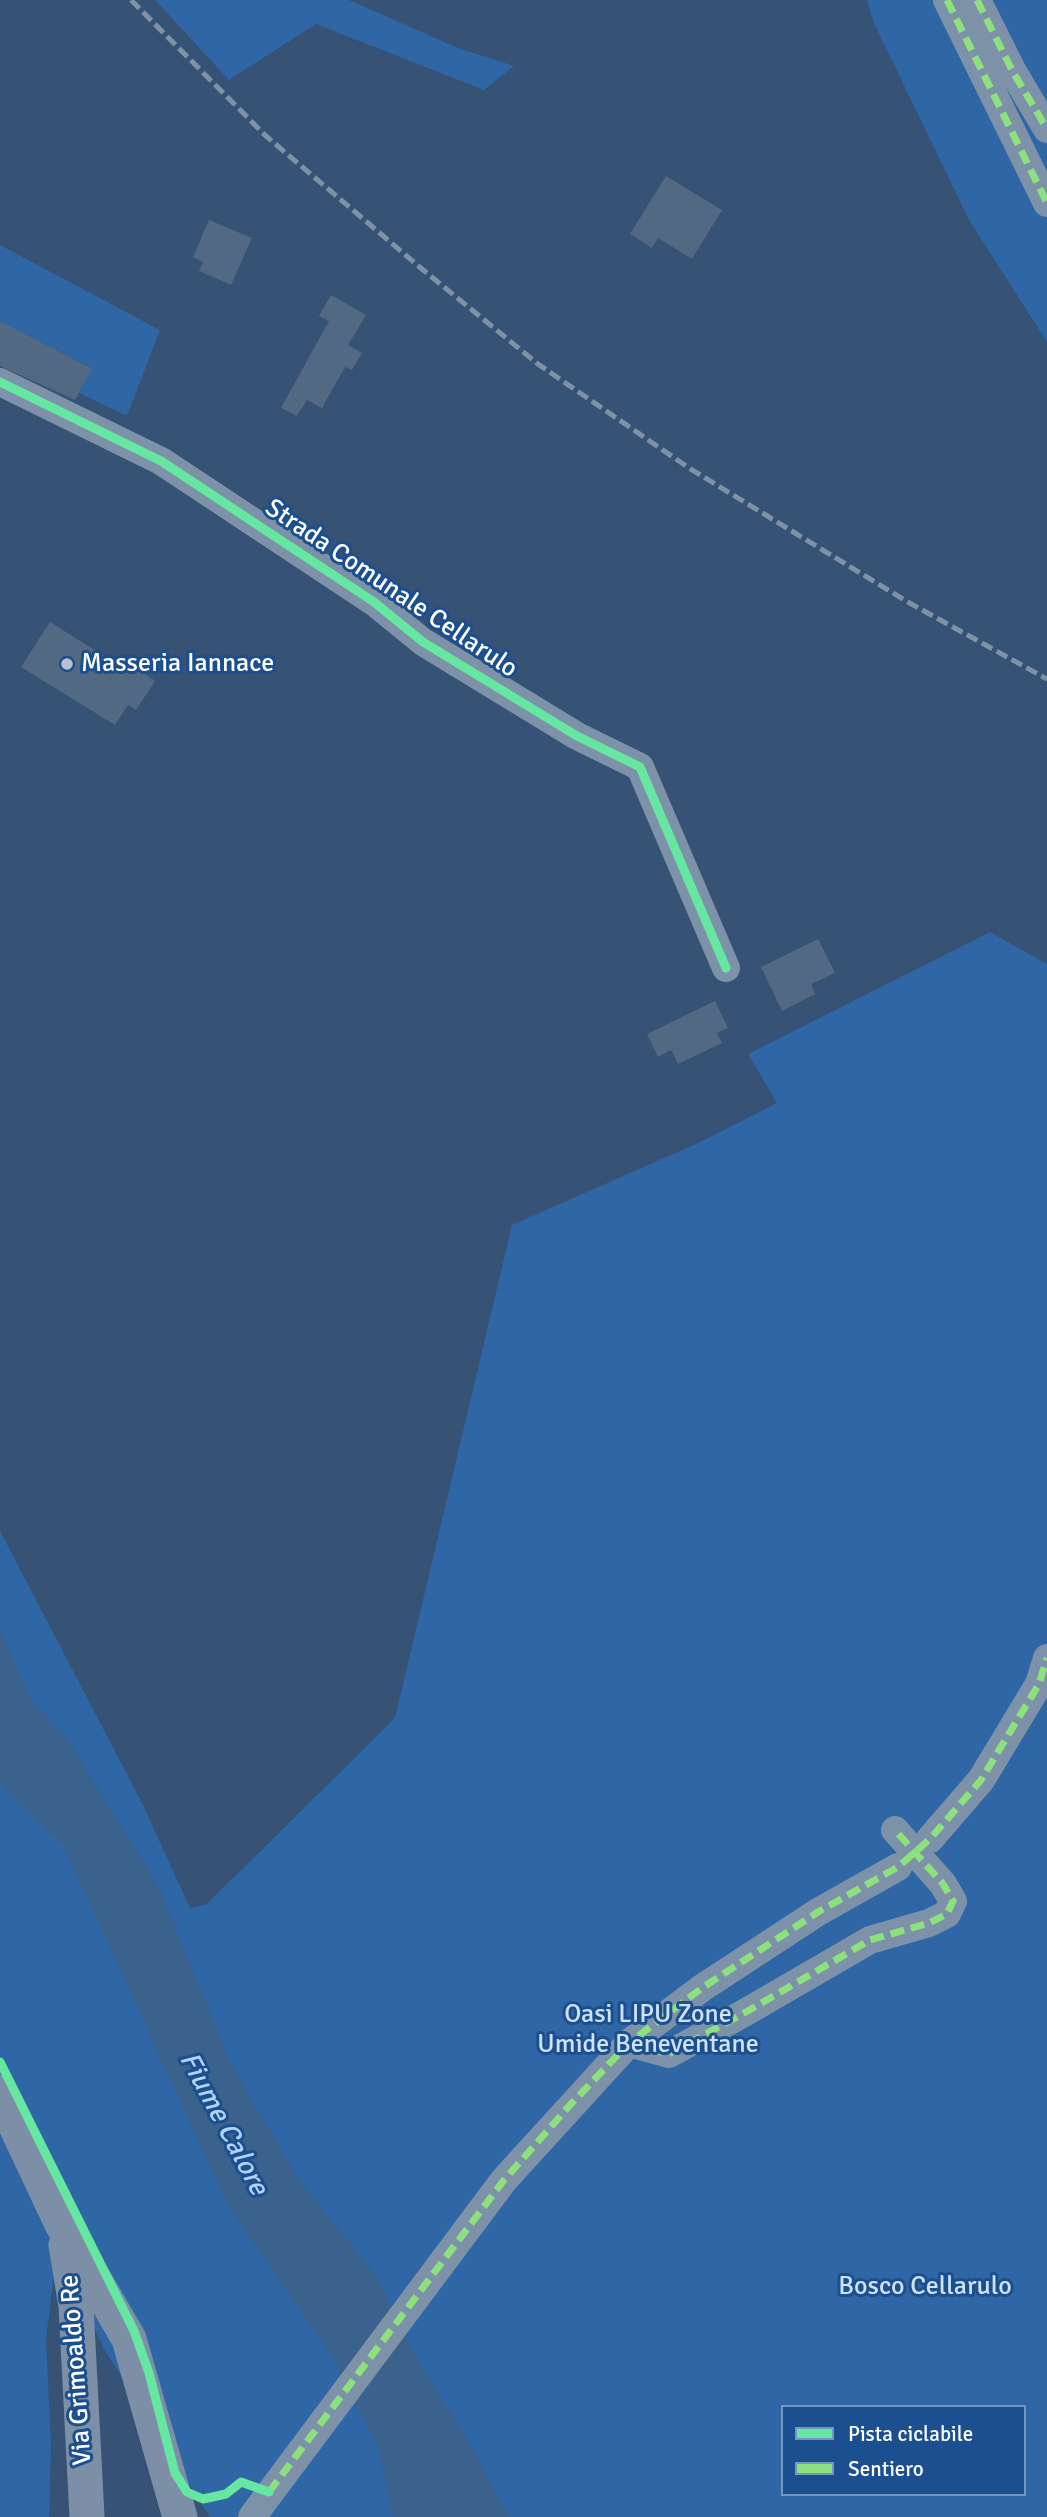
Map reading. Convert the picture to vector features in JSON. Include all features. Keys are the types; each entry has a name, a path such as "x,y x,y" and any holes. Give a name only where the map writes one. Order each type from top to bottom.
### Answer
{"main road":[{"name":"Via Grimoaldo Re","path":"0,2092 62,2224 129,2339 180,2517"},
{"name":"Via Grimoaldo Re","path":"62,2224 76,2306 87,2517"}],"street":[{"path":"947,0 1047,203"},
{"path":"977,0 1013,72 1047,129"},
{"name":"Strada Comunale Cellarulo","path":"0,382 161,461 374,602 423,642 577,736 640,767 726,968"},
{"path":"930,1839 981,1780 1040,1684 1047,1658"},
{"path":"629,2043 668,2054 870,1940 929,1923 947,1914 953,1901 943,1884 895,1830"},
{"path":"252,2517 504,2180 629,2043 702,1988 818,1912 898,1867"}],"green space":[{"path":"155,0 349,0 458,48 514,66 484,90 316,24 229,80"},
{"path":"867,0 1047,0 1047,342 969,220 873,21"},
{"path":"0,245 160,330 127,416 79,393 91,367 0,321"},
{"name":"Oasi LIPU Zone Umide Beneventane","path":"990,932 1047,964 1047,2517 210,2517 104,2349 57,2250 46,2339 51,2445 49,2517 0,2517 0,1531 142,1803 190,1908 207,1904 395,1718 512,1225 696,1144 777,1103 748,1054","holes":["50,1721 66,1737 160,1890 169,1915"]}],"water":[{"name":"Fiume Calore","path":"0,1631 32,1701 66,1737 160,1890 229,2060 297,2177 377,2277 420,2365 461,2428 509,2517 393,2517 377,2445 332,2356 228,2206 64,1847 0,1785"}],"building":[{"path":"666,176 722,210 692,259 658,238 652,248 630,234"},
{"path":"209,220 252,238 231,285 199,271 203,262 193,257"},
{"path":"331,295 366,315 348,345 362,353 352,370 345,367 322,408 307,400 297,416 281,408 329,321 319,316"},
{"path":"0,321 92,368 75,400 0,366"},
{"name":"Masseria Iannace","path":"50,622 128,671 132,665 155,681 136,710 128,705 115,725 21,667"},
{"path":"818,939 835,973 811,984 815,994 782,1011 761,967"},
{"path":"715,1001 728,1028 717,1033 722,1043 678,1064 671,1050 658,1057 647,1034"}],"railway":[{"path":"131,0 266,136 538,364 689,468 906,601 1047,679"}],"marked path":[{"path":"947,0 1047,203"},
{"path":"977,0 1013,72 1047,129"},
{"path":"269,2492 504,2180 571,2104 629,2043 702,1988 818,1912 898,1867 930,1839 981,1780 1039,1684 1047,1658"},
{"path":"629,2043 669,2054 870,1940 929,1923 947,1914 953,1901 943,1884 895,1830"}],"cycle path":[{"path":"0,382 161,461 374,602 423,642 577,736 640,767 726,968"},
{"path":"0,2062 134,2331 149,2373 175,2473 187,2492 203,2499 226,2494 241,2482 269,2492"}],"place":[{"name":"Masseria Iannace","path":"67,664"}],"park label":[{"name":"Bosco Cellarulo","path":"925,2287"}]}
